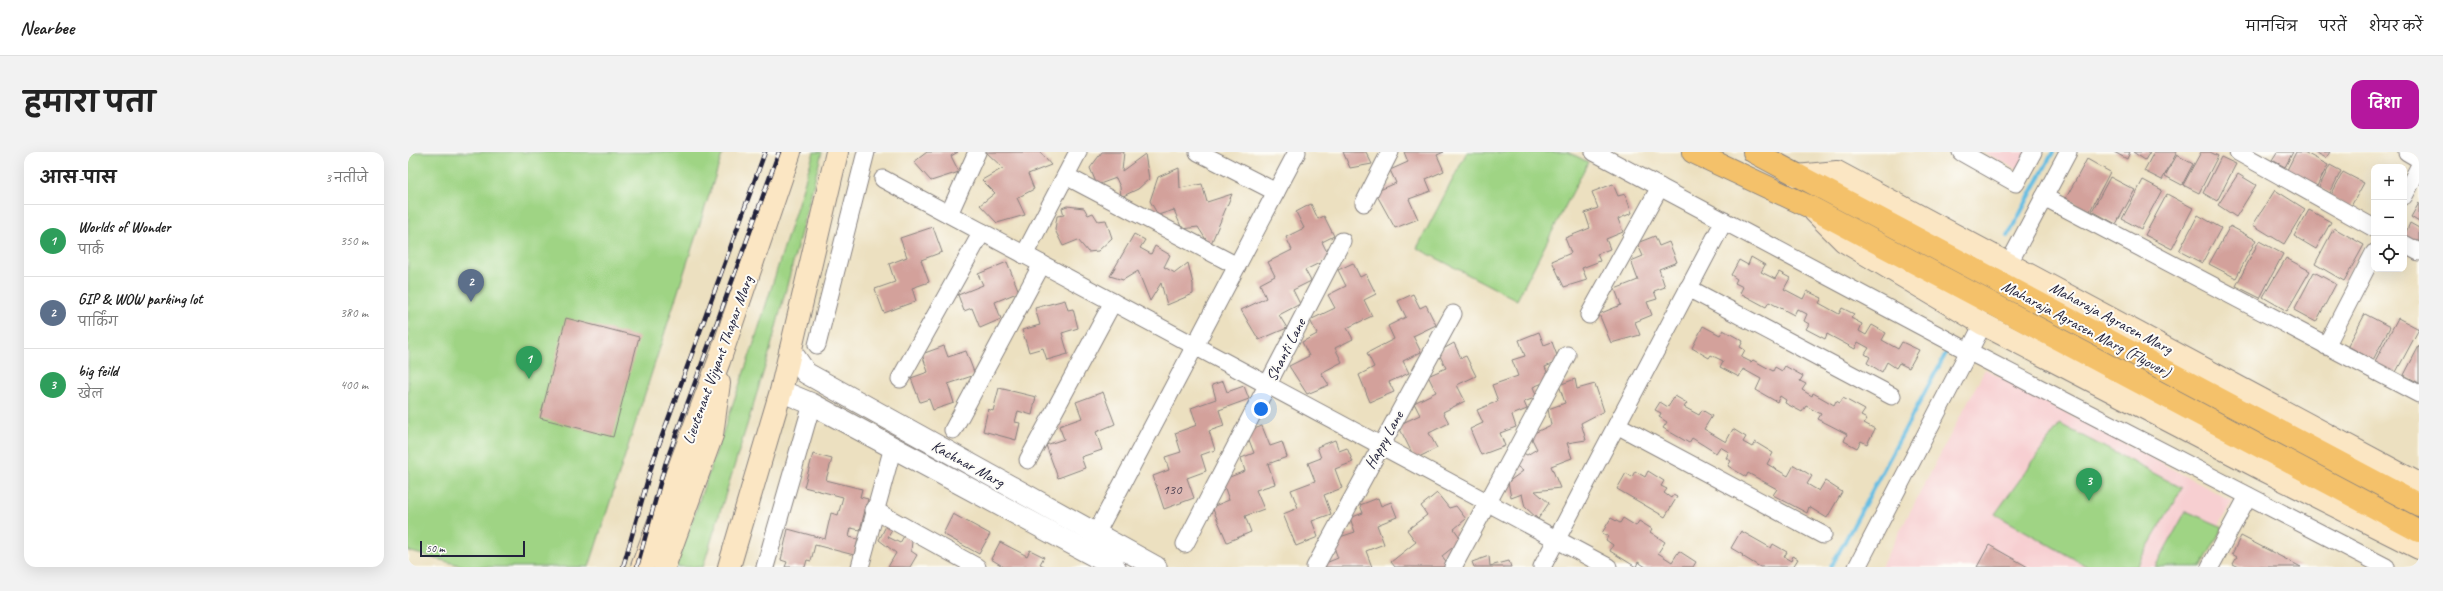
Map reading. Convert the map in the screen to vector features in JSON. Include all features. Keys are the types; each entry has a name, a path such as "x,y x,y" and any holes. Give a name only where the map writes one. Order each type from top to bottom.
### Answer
{"main road":[{"name":"Lieutenant Vijyant Thapar Marg","path":"642,567 719,361 790,152"},
{"path":"729,567 781,391 837,152"},
{"path":"1693,152 1810,206 1844,241 1983,324 2266,472 2419,548"},
{"name":"Maharaja Agrasen Marg (Flyover)","path":"1754,152 2419,505"},
{"name":"Maharaja Agrasen Marg","path":"1797,176 1836,172 2009,263 2419,484"},
{"name":"Maharaja Agrasen Marg (Flyover)","path":"1810,206 2419,530"},
{"path":"664,567 712,435 717,408 719,361"},
{"path":"714,567 727,541 740,526"}],"street":[{"path":"817,345 866,152"},
{"path":"949,214 977,152"},
{"path":"1024,255 1078,152"},
{"path":"1198,152 1276,192"},
{"path":"1091,543 1297,152"},
{"path":"1364,203 1390,152"},
{"path":"1594,152 1968,351 2386,567"},
{"path":"1961,152 2016,183 2033,152"},
{"path":"2009,263 2068,152"},
{"path":"2238,152 2371,226"},
{"path":"2407,152 2419,159"},
{"path":"2407,190 2419,167"},
{"path":"1066,176 1237,266"},
{"path":"883,179 1608,567"},
{"path":"1589,315 1660,187"},
{"path":"2044,197 2419,394"},
{"path":"1542,567 1724,221"},
{"path":"900,379 982,232"},
{"name":"Shanti Lane","path":"1185,544 1342,241"},
{"path":"2407,246 2419,252"},
{"path":"2326,346 2371,259"},
{"path":"953,430 1042,264"},
{"path":"1688,288 1892,396"},
{"path":"1028,460 1113,302"},
{"name":"Happy Lane","path":"1315,567 1453,314"},
{"path":"1857,567 1983,324"},
{"name":"Kachnar Marg","path":"790,350 806,373 1091,543 1115,567"},
{"path":"1453,567 1567,355"},
{"name":"Kachnar Marg","path":"781,391 812,404 893,447 1091,543 1156,567"},
{"path":"765,567 812,404"},
{"path":"1617,425 1824,535"},
{"path":"860,567 874,510 893,447"},
{"path":"2213,566 2248,496"},
{"path":"874,510 977,567"}],"shaded area":[{"path":"1983,152 2031,152 2020,171"},
{"path":"1985,369 2232,501 2197,567 1881,567"}],"green space":[{"path":"408,152 723,152 589,567 466,567 408,551"},
{"path":"814,152 822,152 769,354 703,567 676,567 753,346"},
{"path":"1467,152 1568,152 1588,162 1517,300 1417,248"},
{"path":"2060,424 2182,488 2136,567 2088,567 1995,514"},
{"path":"2186,511 2223,527 2201,567 2155,567"}],"building":[{"path":"927,152 958,152 951,156 959,172 931,181 914,162"},
{"path":"986,152 1040,152 1051,165 1028,174 1034,189 1017,198 1025,215 997,223 980,205 995,193 982,180 1003,168"},
{"path":"1102,152 1124,152 1122,171 1145,154 1149,179 1138,189 1121,197 1120,187 1116,178 1097,185 1090,168"},
{"path":"1343,152 1366,152 1372,164 1350,168"},
{"path":"1404,152 1444,152 1437,155 1444,171 1426,179 1431,191 1409,199 1418,219 1395,228 1375,192 1396,183 1390,170 1408,162"},
{"path":"2114,152 2130,152 2127,159"},
{"path":"2133,152 2150,152 2145,160"},
{"path":"2154,152 2177,152 2162,180 2144,171"},
{"path":"2201,152 2210,152 2218,156 2199,193 2183,185"},
{"path":"2277,152 2293,152 2285,167 2272,160"},
{"path":"2296,152 2304,152 2328,165 2317,186 2287,170"},
{"path":"2315,152 2330,152 2326,158"},
{"path":"2177,155 2193,164 2182,185 2165,176"},
{"path":"2221,157 2236,164 2217,201 2203,193"},
{"path":"2087,159 2110,172 2090,211 2066,198"},
{"path":"2330,165 2341,171 2330,193 2319,187"},
{"path":"1179,168 1180,188 1202,184 1207,202 1232,194 1210,246 1198,227 1182,229 1174,210 1158,215 1150,201 1158,177"},
{"path":"2343,172 2364,183 2350,208 2330,197"},
{"path":"2238,174 2256,185 2236,217 2218,205"},
{"path":"2110,177 2135,190 2116,224 2092,211"},
{"path":"2143,180 2162,190 2141,229 2122,219"},
{"path":"1613,184 1618,196 1625,194 1632,213 1618,219 1623,232 1606,239 1610,249 1597,254 1600,261 1582,268 1587,280 1564,287 1552,261 1571,253 1565,238 1590,228 1585,213 1598,208 1592,192"},
{"path":"2275,190 2305,209 2284,244 2253,225"},
{"path":"2167,194 2193,208 2172,249 2145,235"},
{"path":"2419,203 2419,222 2411,217"},
{"path":"1311,204 1318,219 1324,216 1334,236 1322,242 1330,258 1305,270 1311,281 1293,290 1300,304 1279,315 1287,328 1259,340 1241,310 1266,298 1260,284 1275,276 1268,262 1292,250 1286,237 1304,228 1296,212"},
{"path":"1067,206 1084,208 1088,215 1093,213 1098,221 1106,220 1112,238 1098,251 1088,252 1078,240 1063,246 1055,230 1057,216 1064,215 1062,208"},
{"path":"2309,210 2331,222 2316,249 2294,236"},
{"path":"2198,215 2221,228 2202,263 2179,251"},
{"path":"2410,223 2419,228 2419,246 2407,239 2407,230"},
{"path":"2230,226 2256,240 2236,278 2209,264"},
{"path":"933,227 942,252 921,260 929,282 912,288 916,301 884,313 875,289 895,282 889,264 907,257 900,238"},
{"path":"2334,228 2364,245 2344,281 2315,264"},
{"path":"1134,234 1145,240 1140,248 1151,254 1155,246 1170,255 1164,267 1175,273 1188,263 1193,284 1193,294 1167,305 1161,283 1150,301 1138,271 1123,280 1110,276"},
{"path":"1655,236 1659,246 1669,242 1677,262 1659,269 1665,287 1654,291 1657,299 1647,302 1652,315 1635,322 1640,335 1611,343 1599,314 1621,305 1615,289 1638,280 1631,261 1643,256 1637,243"},
{"path":"2259,241 2283,254 2260,298 2236,286"},
{"path":"1751,257 1765,265 1761,272 1775,279 1779,272 1790,278 1784,289 1803,299 1807,291 1822,298 1819,303 1839,314 1842,308 1854,314 1851,318 1862,324 1859,331 1866,335 1872,325 1886,333 1882,340 1898,349 1902,342 1919,350 1909,368 1899,363 1896,368 1887,362 1882,372 1867,363 1870,357 1865,354 1869,348 1858,342 1855,349 1827,334 1825,339 1806,329 1809,324 1804,321 1807,314 1797,309 1794,315 1769,302 1766,307 1740,293 1743,287 1735,283 1737,279 1731,275 1739,260 1748,265"},
{"path":"2286,258 2310,271 2287,311 2263,297"},
{"path":"1007,262 1019,292 995,302 1001,319 980,328 972,308 964,311 958,295 983,285 978,274"},
{"path":"1353,263 1360,277 1366,274 1376,294 1364,300 1372,316 1347,328 1353,339 1335,348 1342,362 1321,373 1329,385 1307,394 1289,366 1309,356 1302,342 1317,334 1310,320 1335,308 1328,295 1346,286 1338,270"},
{"path":"2314,272 2336,284 2316,322 2294,310"},
{"path":"1413,294 1420,308 1426,305 1436,325 1413,336 1421,352 1403,361 1409,373 1389,382 1394,392 1370,402 1359,375 1374,367 1367,353 1394,339 1388,326 1406,317 1398,301"},
{"path":"1065,300 1068,310 1073,309 1078,328 1062,333 1068,354 1047,360 1043,348 1029,352 1022,330 1040,325 1035,308"},
{"path":"2365,314 2390,327 2373,360 2348,346"},
{"path":"566,318 639,337 613,437 540,418"},
{"path":"2398,318 2419,329 2395,374 2374,363"},
{"path":"1703,326 1720,335 1723,330 1743,341 1740,347 1745,350 1741,357 1751,362 1753,360 1773,371 1775,367 1782,371 1785,366 1803,376 1800,381 1806,384 1802,390 1812,396 1813,393 1834,405 1836,401 1840,403 1843,398 1865,410 1861,416 1867,419 1864,423 1875,429 1867,444 1861,441 1857,448 1844,441 1847,434 1818,419 1821,414 1806,406 1802,412 1785,403 1786,400 1780,396 1777,402 1756,390 1761,379 1743,369 1739,377 1720,367 1723,361 1711,355 1709,358 1692,348"},
{"path":"1539,332 1544,345 1552,342 1559,361 1545,367 1550,380 1533,387 1537,397 1524,402 1527,409 1512,415 1516,427 1500,433 1505,446 1481,455 1470,429 1483,423 1477,410 1498,401 1492,385 1518,376 1512,360 1525,356 1519,340"},
{"path":"1454,343 1461,358 1466,356 1476,376 1457,385 1465,401 1443,412 1449,423 1429,433 1437,448 1415,459 1398,425 1420,415 1414,403 1436,392 1428,376 1446,368 1438,352"},
{"path":"944,346 948,357 966,351 975,375 948,384 954,403 933,410 929,399 920,402 911,378 928,372 922,354"},
{"path":"2419,346 2419,383 2404,375"},
{"path":"1575,379 1577,389 1595,384 1604,411 1581,423 1586,440 1567,443 1572,458 1551,466 1560,488 1535,491 1549,503 1538,519 1525,507 1522,494 1511,498 1508,482 1523,471 1513,463 1521,452 1527,455 1537,449 1530,435 1551,425 1548,409 1565,403 1559,385"},
{"path":"1223,381 1227,392 1244,386 1249,399 1219,410 1224,426 1209,431 1215,450 1201,455 1206,471 1187,478 1194,498 1164,509 1153,476 1169,470 1165,457 1181,452 1175,433 1197,425 1191,408 1216,399 1212,385"},
{"path":"999,388 1036,397 1032,415 1018,411 1015,422 1020,423 1016,440 983,431 988,409 993,411"},
{"path":"1103,392 1115,424 1096,432 1102,450 1081,457 1085,468 1058,478 1046,445 1064,439 1059,426 1082,418 1076,402"},
{"path":"1675,396 1687,403 1684,407 1699,415 1702,410 1712,416 1704,429 1726,442 1733,429 1746,437 1743,442 1752,447 1755,442 1773,453 1767,464 1788,476 1794,465 1812,476 1807,484 1819,491 1825,481 1842,492 1827,518 1809,507 1807,513 1773,495 1777,489 1748,473 1746,477 1728,466 1731,461 1726,458 1729,452 1720,447 1716,453 1692,438 1689,443 1663,428 1667,422 1659,417 1661,413 1655,410 1660,402 1668,407"},
{"path":"1262,426 1270,446 1282,442 1287,457 1268,464 1275,484 1256,490 1264,509 1245,516 1251,532 1227,542 1212,507 1229,500 1222,480 1245,471 1241,458 1254,453 1246,432"},
{"path":"1335,440 1339,451 1347,448 1353,462 1335,469 1342,488 1324,495 1331,514 1312,521 1318,537 1296,546 1283,514 1298,508 1291,490 1315,481 1308,463 1321,458 1317,447"},
{"path":"813,454 832,459 826,480 862,489 860,497 868,499 860,530 851,528 849,537 858,539 854,555 815,545 811,561 807,560 805,567 785,567 787,562 781,560 788,529 825,539 831,513 838,515 843,497 804,487"},
{"path":"1635,471 1645,477 1648,471 1664,481 1661,486 1667,489 1664,493 1671,498 1673,495 1677,497 1665,517 1617,489 1626,473 1632,477"},
{"path":"1437,493 1449,508 1456,506 1466,519 1454,529 1462,540 1442,556 1448,564 1445,567 1395,567 1391,562 1416,542 1407,530 1427,515 1421,506"},
{"path":"1378,498 1381,506 1391,502 1397,517 1377,525 1384,544 1366,551 1372,567 1322,567 1321,565 1338,558 1331,540 1355,532 1350,518 1363,513 1360,505"},
{"path":"953,514 990,534 979,554 943,534"},
{"path":"1611,518 1620,523 1623,518 1636,526 1639,521 1652,529 1650,532 1665,542 1658,553 1672,562 1679,551 1696,562 1693,567 1646,567 1638,562 1636,567 1610,551 1613,545 1606,540 1608,536 1602,533"},
{"path":"887,524 894,527 888,537 900,543 904,536 912,541 911,551 917,555 910,567 888,567 896,553 879,540"},
{"path":"1741,531 1771,548 1773,544 1787,552 1784,557 1791,561 1793,556 1798,559 1793,567 1760,567 1731,548"},
{"path":"2241,536 2301,567 2239,567 2233,564 2237,557 2232,554"},
{"path":"1000,542 1027,556 1030,550 1044,557 1040,564 1046,567 1004,567 991,559"},
{"path":"1989,545 2028,567 1977,567"},
{"path":"1489,556 1490,566 1509,561 1511,567 1474,567 1472,562"}],"waterway":[{"path":"2008,236 2053,152"},
{"path":"1831,567 1946,353"}],"railway":[{"path":"623,567 653,461 765,152"},
{"path":"637,567 665,465 779,152"}],"place":[{"name":"GIP & WOW parking lot","path":"471,302"},
{"name":"Worlds of Wonder","path":"529,379"},
{"name":"big feild","path":"2089,501"}]}
